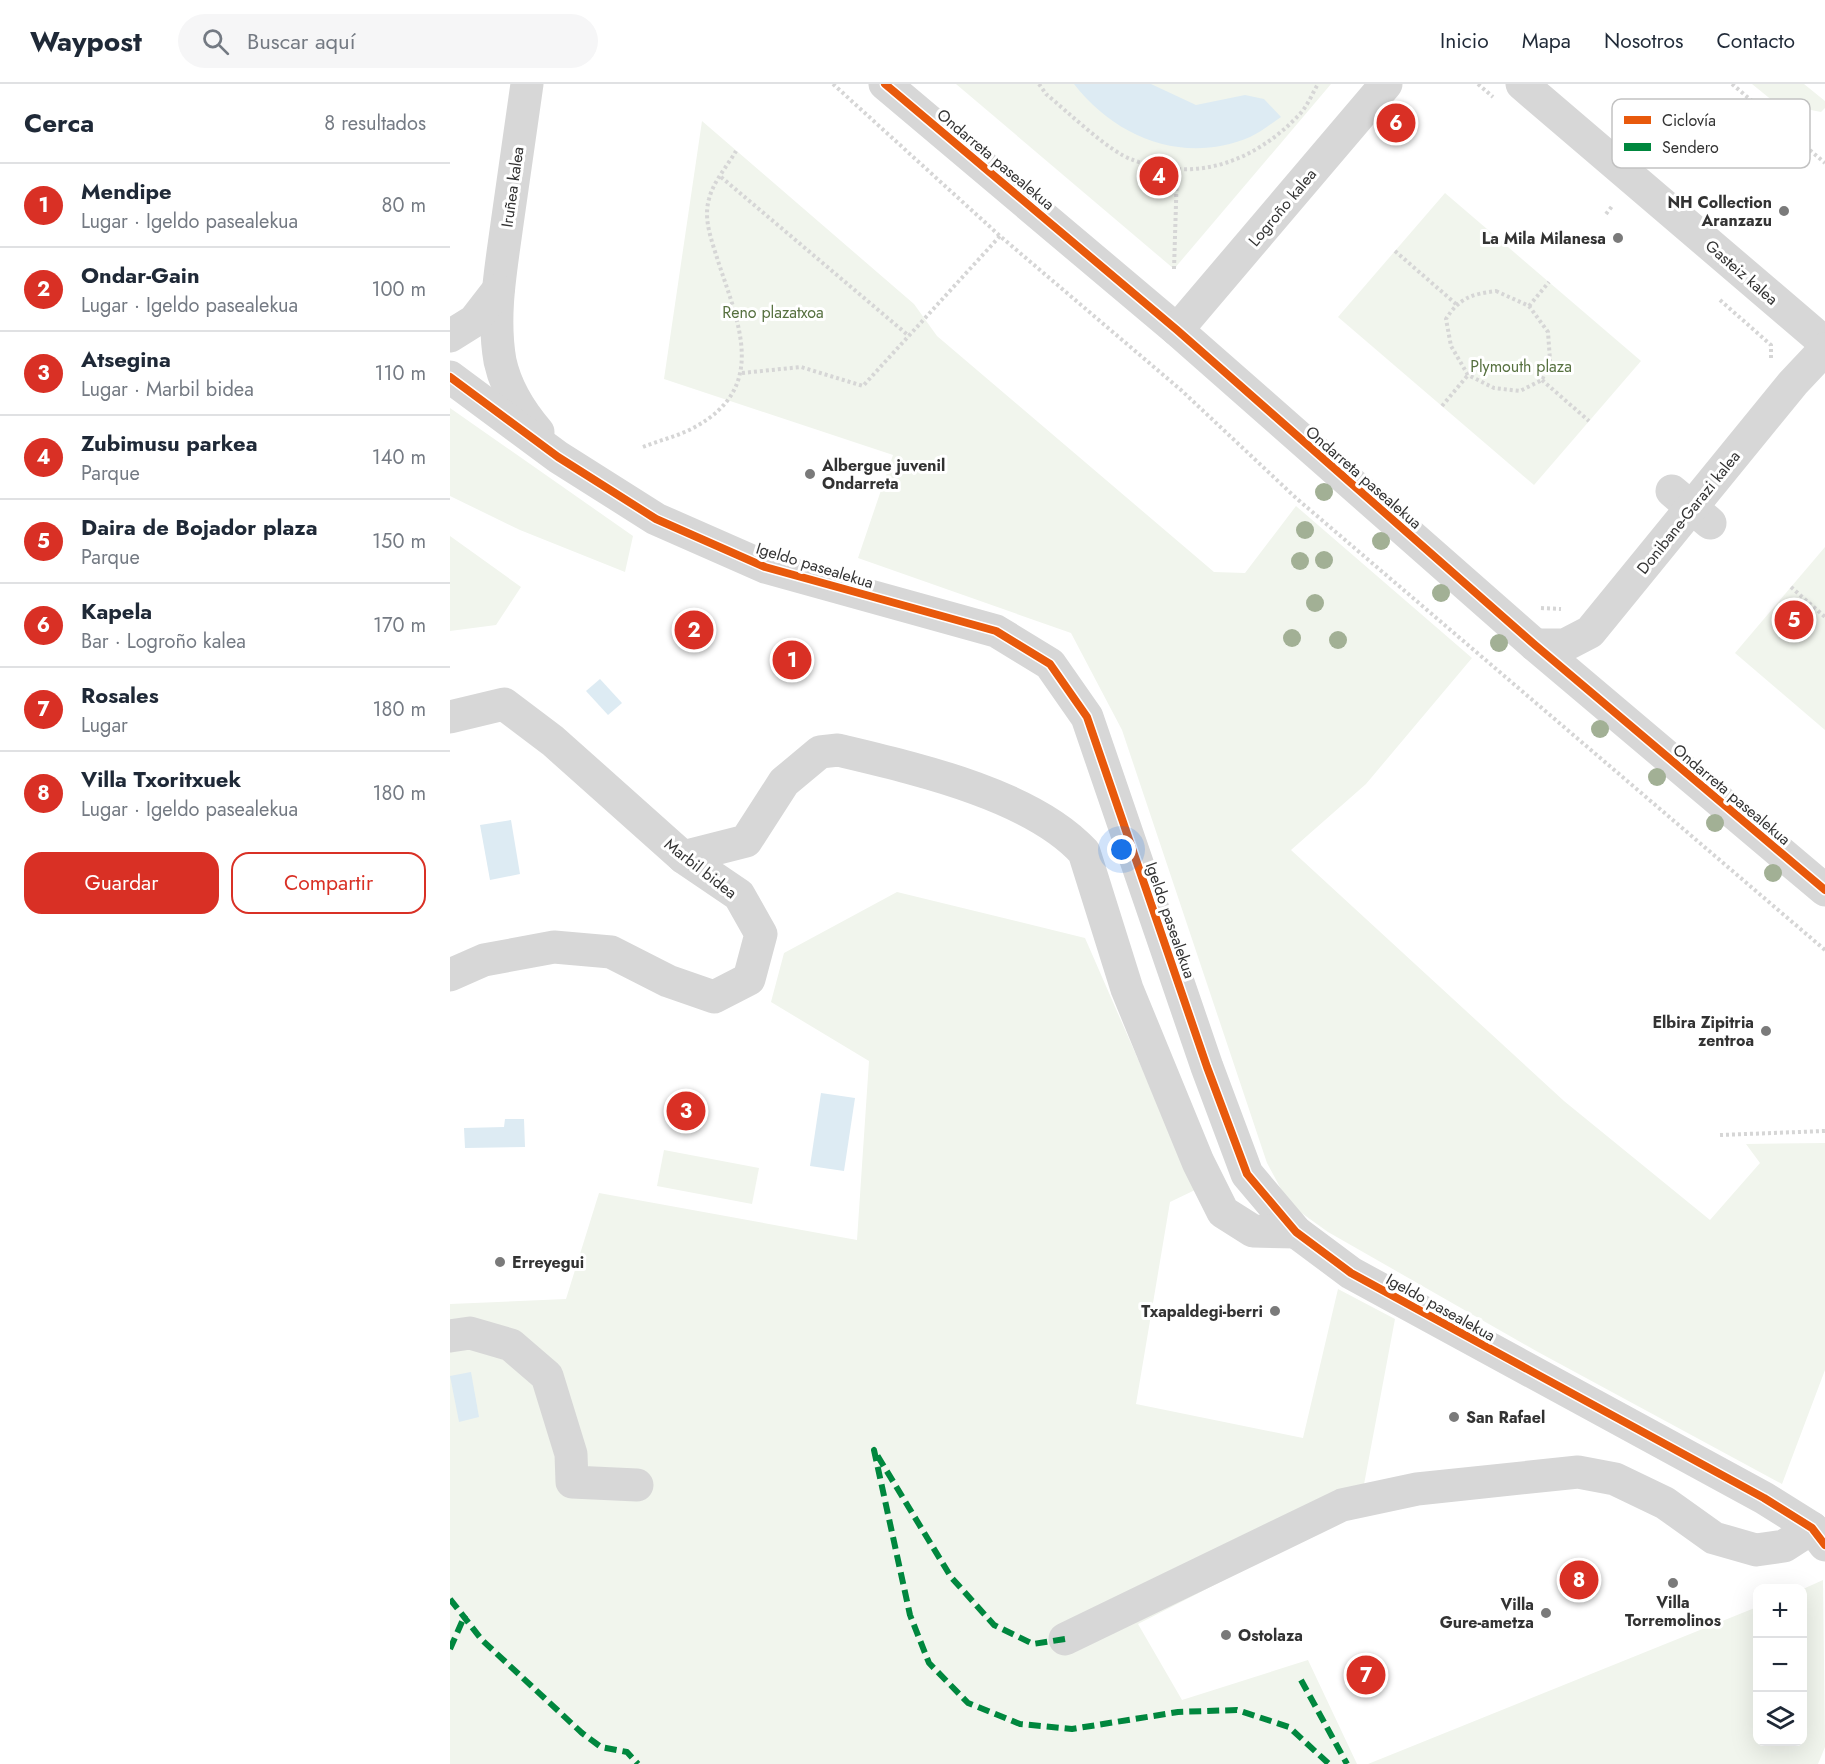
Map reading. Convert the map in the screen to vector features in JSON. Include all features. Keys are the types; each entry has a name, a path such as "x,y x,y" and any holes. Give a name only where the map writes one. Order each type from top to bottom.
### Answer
{"street":[{"name":"Iruñea kalea","path":"527,84 498,290 497,326 500,361 510,391 520,412 558,457"},
{"name":"Ondarreta pasealekua","path":"885,84 1177,330 1535,645 1825,890"},
{"name":"Logroño kalea","path":"1177,330 1386,84"},
{"name":"Gasteiz kalea","path":"1522,84 1612,161"},
{"name":"Gasteiz kalea","path":"1620,168 1825,343"},
{"path":"450,336 474,321 498,290"},
{"name":"Donibane-Garazi kalea","path":"1535,645 1565,645 1590,632 1691,507 1825,349"},
{"name":"Igeldo pasealekua","path":"450,377 558,457 656,519 765,567 996,631 1050,664 1087,717 1207,1067 1247,1174 1296,1232 1351,1274 1764,1498 1818,1537"},
{"name":"Marbil bidea","path":"450,717 504,704 553,741 683,857 739,895 761,934 749,980 714,998 668,981 611,952 577,949 554,947 484,960 450,975"},
{"path":"683,857 746,841 784,782 819,752 838,750 1003,798 1068,834 1084,852 1127,989 1198,1162 1222,1212 1253,1231 1296,1232"},
{"path":"450,1336 470,1333 511,1345 548,1376 571,1454 573,1482 637,1485"},
{"path":"1065,1639 1342,1505 1417,1489 1578,1472 1615,1479 1665,1503 1714,1538 1756,1550 1784,1546 1818,1537"}],"path":[{"path":"833,84 1000,236 1181,390 1296,498 1825,950"},
{"path":"1039,84 1046,94 1131,160 1177,170 1220,167 1257,149 1300,114 1318,84"},
{"path":"1732,84 1750,99"},
{"path":"1810,150 1825,163"},
{"path":"643,447 695,427 730,401 742,373 741,338 709,232 707,213 709,197 736,151"},
{"path":"1174,269 1177,170"},
{"path":"721,177 909,336"},
{"path":"1606,214 1613,205"},
{"path":"742,373 801,367 863,386 1000,236"},
{"path":"1395,251 1456,304"},
{"path":"1529,306 1549,282"},
{"path":"1496,291 1529,306 1548,332 1550,360 1542,380 1520,391 1494,388 1468,375 1451,346 1446,319 1456,304 1474,294 1496,291"},
{"path":"1442,406 1468,375"},
{"path":"1542,380 1589,421"},
{"path":"1791,587 1825,617"},
{"path":"1540,608 1569,609"},
{"path":"1720,1135 1825,1131"}],"green space":[{"path":"956,84 1331,84 1174,269"},
{"path":"1752,84 1804,84 1825,101 1825,108 1821,112 1810,110 1810,99 1770,99"},
{"name":"Reno plazatxoa","path":"702,121 914,304 937,336 1214,572 1245,573 1296,506 1472,658 1366,784 1291,850 1564,1101 1710,1220 1760,1163 1746,1144 1825,1143 1825,1370 1782,1484 1538,1352 1328,1232 1289,1204 1267,1163 1122,730 1071,633 858,558 893,455 664,379"},
{"name":"Plymouth plaza","path":"1445,193 1641,361 1534,485 1338,317"},
{"path":"450,408 633,536 625,572 520,530 450,496"},
{"path":"450,536 521,587 496,625 450,631"},
{"path":"1825,547 1825,730 1735,653"},
{"path":"897,892 1085,938 1195,1190 1170,1202 1136,1404 1303,1438 1338,1289 1395,1319 1359,1511 1138,1624 1182,1700 1308,1660 1357,1764 450,1764 450,1304 566,1299 599,1193 857,1240 869,1061 771,1002 784,953"},
{"path":"664,1150 759,1168 752,1204 657,1186"},
{"path":"1823,1580 1825,1747 1818,1764 1368,1764 1753,1609 1753,1746 1807,1746 1807,1587"}],"shaded area":[{"path":"1074,84 1151,84 1196,105 1245,95 1264,99 1281,117 1250,137 1225,145 1201,148 1176,147 1131,132 1110,119 1091,103"},
{"path":"600,679 622,703 608,715 586,691"},
{"path":"511,820 520,874 490,880 480,825"},
{"path":"821,1093 855,1098 844,1171 810,1166"},
{"path":"505,1119 524,1119 525,1147 465,1148 464,1128 504,1127"},
{"path":"471,1372 479,1417 459,1422 450,1376"}],"marked path":[{"path":"1065,1639 1033,1644 994,1625 951,1577 874,1450 910,1615 929,1663 968,1703 1020,1724 1072,1729 1178,1712 1237,1710 1289,1727 1329,1764"},
{"path":"450,1599 482,1640 582,1733 601,1747 627,1752 638,1764"},
{"path":"450,1649 465,1615"},
{"path":"1301,1680 1347,1764"}],"cycle path":[{"path":"885,84 1177,330 1535,645 1825,890"},
{"path":"450,377 558,457 656,519 765,567 996,631 1050,664 1087,717 1207,1067 1247,1174 1296,1232 1351,1273 1764,1498 1812,1528 1825,1545"}],"place":[{"name":"Kapela","path":"1396,123"},
{"name":"Zubimusu parkea","path":"1159,176"},
{"name":"NH Collection Aranzazu","path":"1784,211"},
{"name":"La Mila Milanesa","path":"1618,238"},
{"name":"Albergue juvenil Ondarreta","path":"810,474"},
{"name":"Daira de Bojador plaza","path":"1794,620"},
{"name":"Ondar-Gain","path":"694,630"},
{"name":"Mendipe","path":"792,660"},
{"name":"Elbira Zipitria zentroa","path":"1766,1031"},
{"name":"Atsegina","path":"686,1111"},
{"name":"Erreyegui","path":"500,1262"},
{"name":"Txapaldegi-berri","path":"1275,1311"},
{"name":"San Rafael","path":"1454,1417"},
{"name":"Villa Txoritxuek","path":"1579,1580"},
{"name":"Villa Torremolinos","path":"1673,1583"},
{"name":"Villa Gure-ametza","path":"1546,1613"},
{"name":"Ostolaza","path":"1226,1635"},
{"name":"Rosales","path":"1366,1675"}]}
